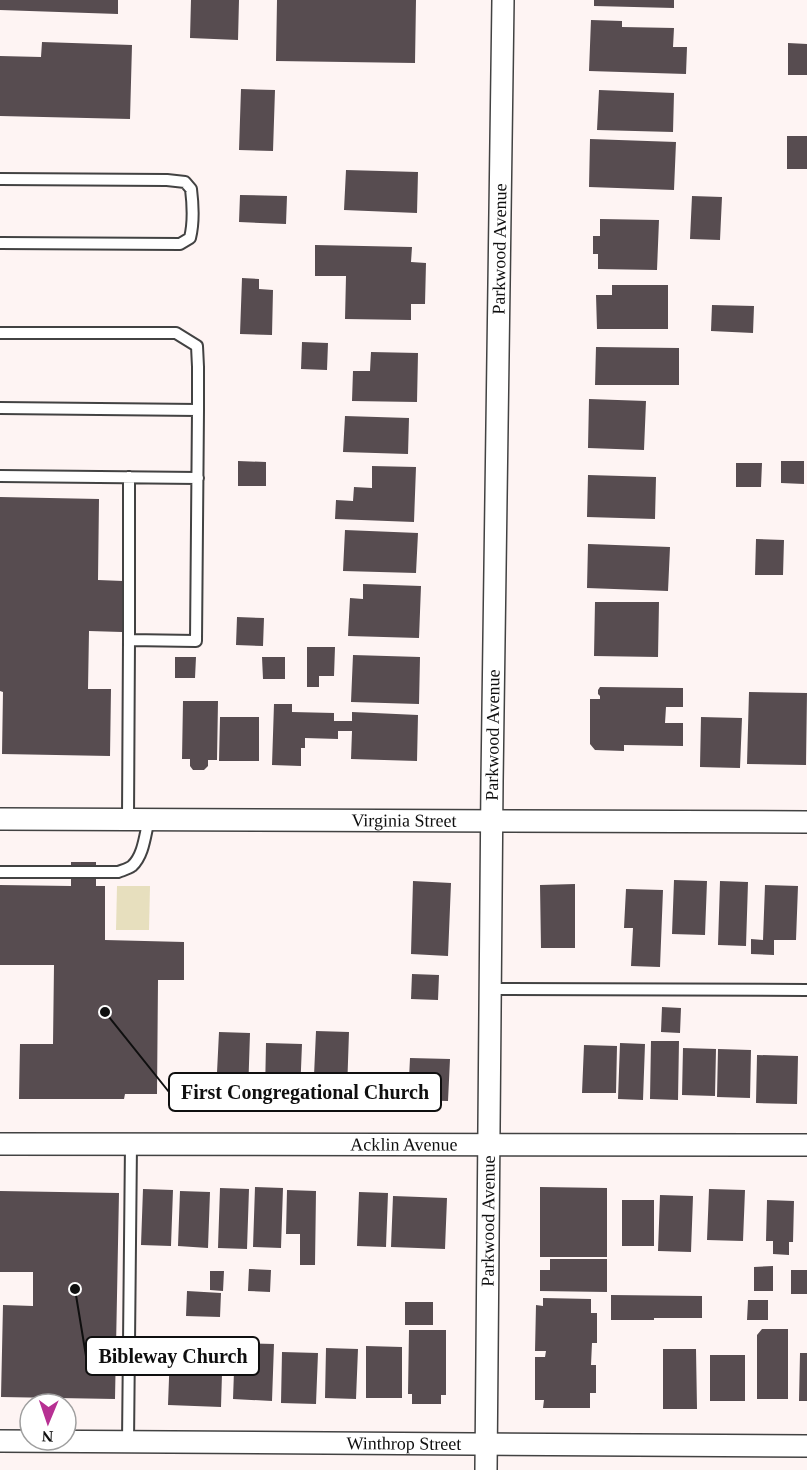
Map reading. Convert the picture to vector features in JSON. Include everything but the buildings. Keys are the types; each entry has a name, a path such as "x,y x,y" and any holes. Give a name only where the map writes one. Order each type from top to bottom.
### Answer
{"street":[{"name":"Parkwood Avenue","path":"486,1470 503,0"},
{"name":"Virginia Street","path":"0,819 807,822"},
{"name":"Acklin Avenue","path":"0,1144 807,1145"},
{"name":"Winthrop Street","path":"0,1441 807,1446"}],"lane":[{"path":"0,179 185,182 191,189 193,204 190,238 180,244 0,243"},
{"path":"0,333 176,333 197,346 196,641 129,640"},
{"path":"0,408 198,410"},
{"path":"0,476 198,478"},
{"path":"0,872 118,872 129,868 134,863 142,848 138,819 129,640 129,477"},
{"path":"491,989 807,990"},
{"path":"128,1442 131,1144"}],"shaded area":[{"path":"117,886 150,886 149,930 116,930"}],"place":[{"name":"First Congregational Church","path":"105,1012"},
{"name":"Bibleway Church","path":"75,1289"}]}
